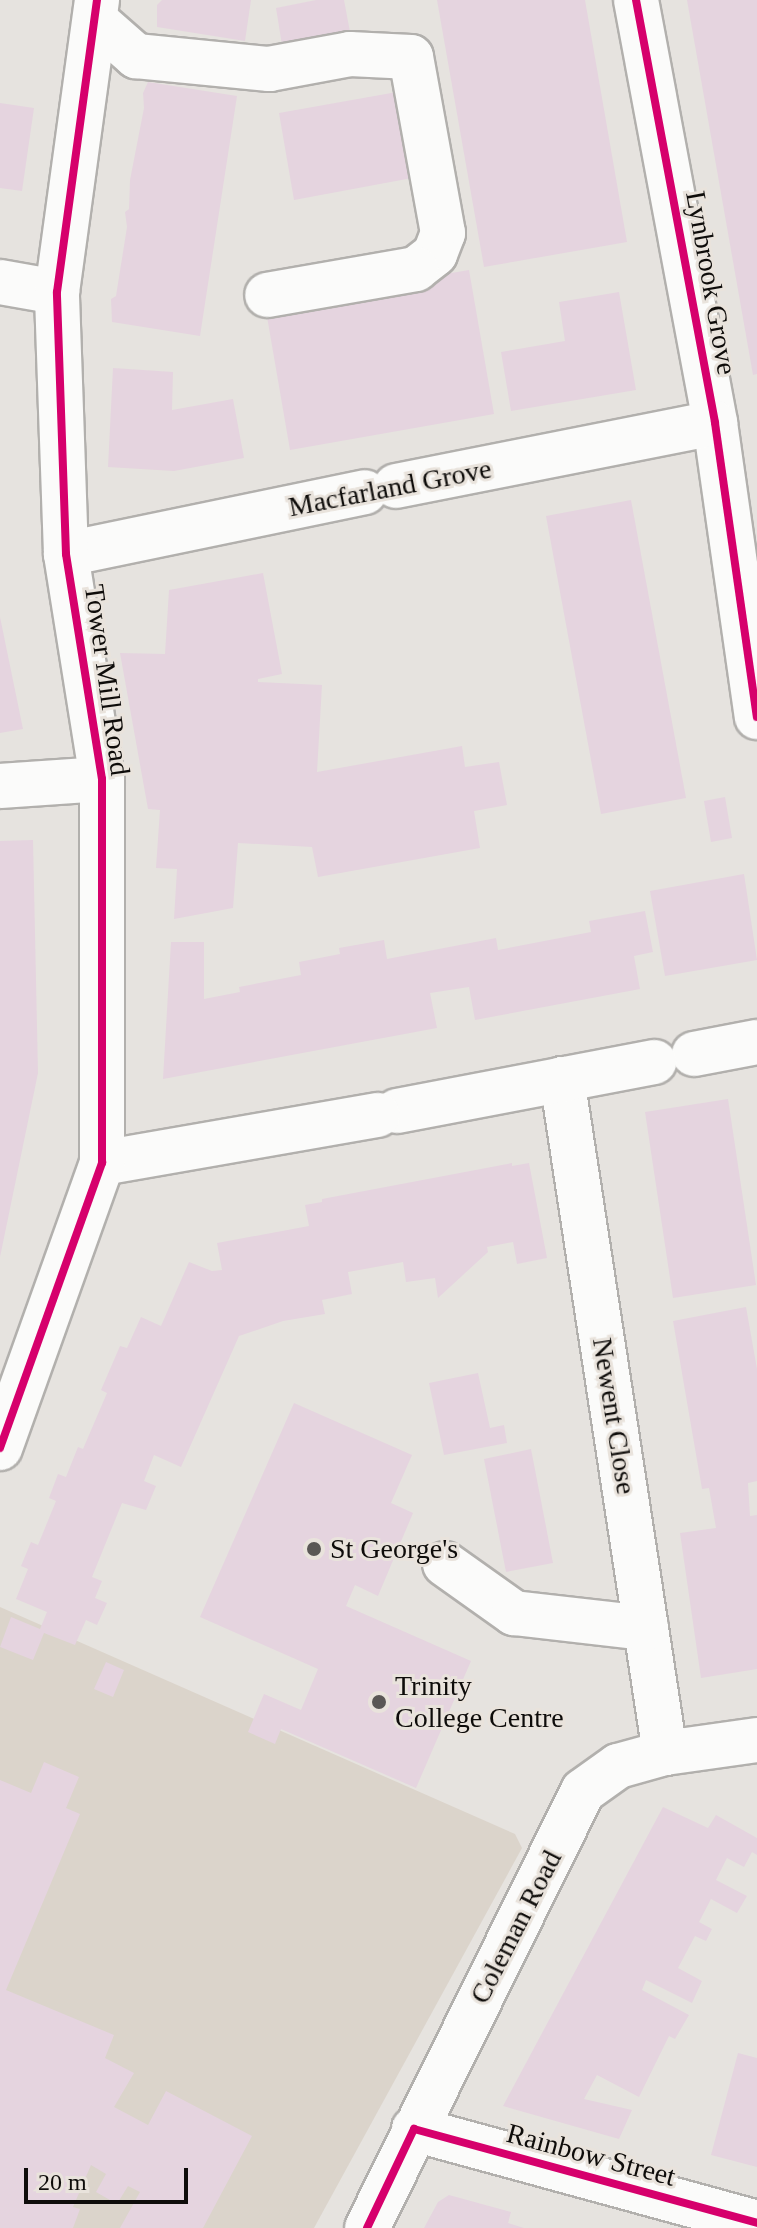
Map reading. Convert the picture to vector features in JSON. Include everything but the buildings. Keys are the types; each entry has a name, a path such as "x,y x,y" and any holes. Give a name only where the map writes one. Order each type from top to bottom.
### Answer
{"street":[{"name":"Lynbrook Grove","path":"636,0 715,423 757,717"},
{"name":"Tower Mill Road","path":"96,10 136,56 269,69 350,54 411,57 443,233 435,254 416,269 267,295"},
{"name":"Tower Mill Road","path":"0,1448 102,1163 102,779 66,554 57,292 96,10"},
{"path":"0,282 57,292"},
{"name":"Macfarland Grove","path":"66,554 715,423"},
{"path":"0,786 102,779"},
{"path":"102,1163 388,1113 757,1042"},
{"name":"Newent Close","path":"562,1079 665,1753"},
{"path":"445,1564 514,1613 646,1628"},
{"name":"Coleman Road","path":"367,2228 583,1791 618,1766 665,1753 757,1740"},
{"name":"Rainbow Street","path":"414,2129 757,2223"}],"shaded area":[{"path":"0,1607 515,1834 522,1848 314,2228 0,2228"}],"cycle path":[{"path":"0,1448 102,1163 102,779 66,554 57,292 97,0"},
{"path":"636,0 715,423 757,717"},
{"path":"367,2228 414,2129 757,2223"}],"place":[{"name":"St George's","path":"314,1549"},
{"name":"Trinity College Centre","path":"379,1702"}]}
